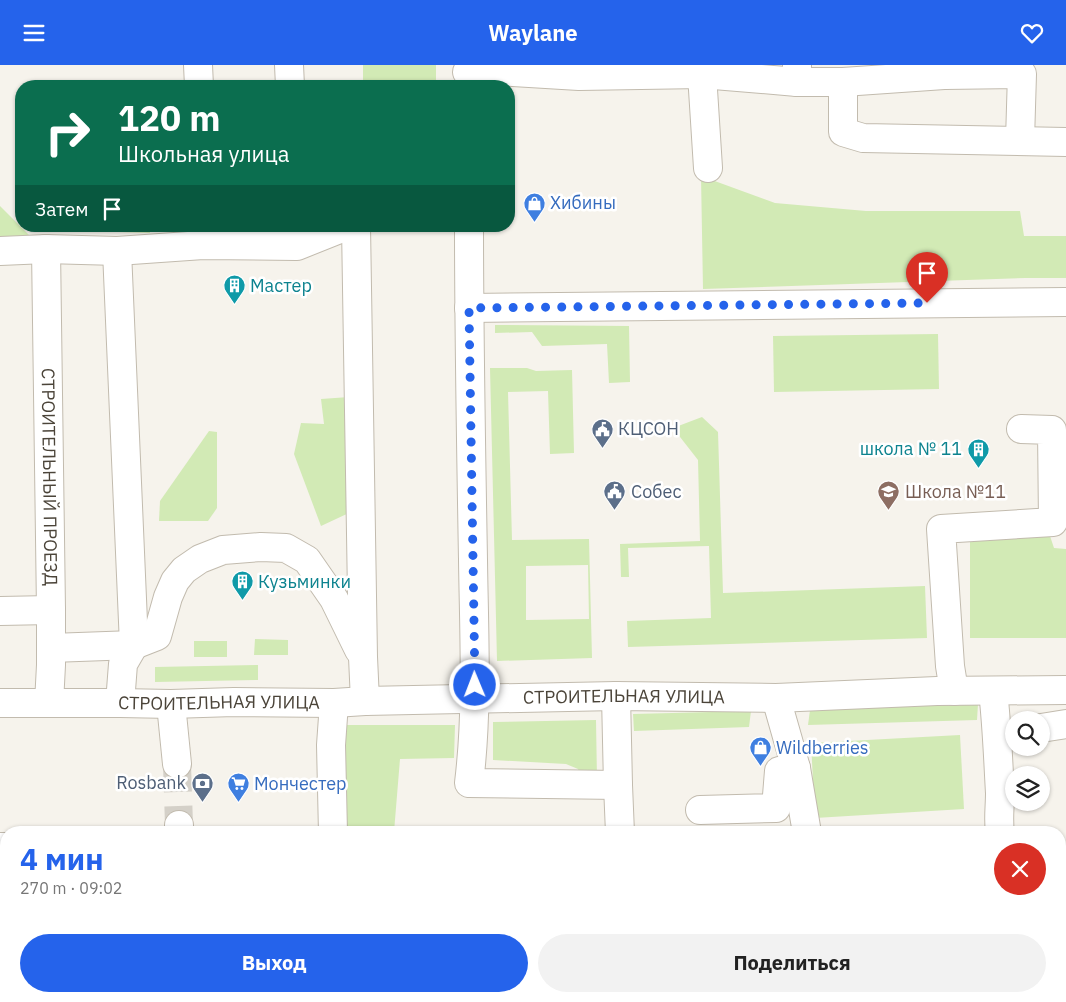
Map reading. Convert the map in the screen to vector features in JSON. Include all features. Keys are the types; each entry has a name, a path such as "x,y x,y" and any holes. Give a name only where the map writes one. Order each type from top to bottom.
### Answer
{"street":[{"path":"198,65 199,80"},
{"path":"289,65 290,80"},
{"path":"467,75 494,71 579,76 797,73 843,82 944,70 1022,74 1020,140"},
{"path":"702,74 708,168"},
{"path":"843,82 843,132 864,138 1066,142"},
{"path":"0,251 46,249 117,251 203,235 296,236 316,232"},
{"path":"356,232 365,701"},
{"path":"469,232 475,672 472,763 469,783 618,785"},
{"name":"СТРОИТЕЛЬНЫЙ ПРОЕЗД","path":"46,249 51,610 49,703"},
{"path":"117,251 134,645 123,664 120,703"},
{"path":"469,308 1066,302"},
{"path":"954,691 950,666 941,529 1053,522 1052,430 1021,429"},
{"path":"51,648 134,645 157,636 168,597 175,581 184,570 200,559 223,550 269,547 286,548 307,560 334,599 363,657"},
{"path":"0,611 51,610"},
{"name":"СТРОИТЕЛЬНАЯ УЛИЦА","path":"0,703 334,703 616,696 776,698 954,691 1066,690"},
{"path":"994,691 1005,729"},
{"path":"616,696 620,826"},
{"path":"776,698 796,768 806,826"},
{"path":"333,826 331,745 334,703"},
{"path":"171,704 177,764"},
{"path":"1050,727 1066,724"},
{"path":"999,826 1005,743"},
{"path":"700,810 776,808 779,771 796,768"}],"green space":[{"path":"363,65 436,65 436,80 363,80"},
{"path":"701,176 775,203 866,211 1020,211 1024,236 1066,236 1066,278 703,289"},
{"path":"0,206 15,221 15,232 26,232 31,237 0,237"},
{"path":"118,232 150,232 150,233"},
{"path":"495,325 629,326 630,382 609,383 607,344 542,346 532,332 495,333"},
{"path":"938,334 939,389 774,392 773,336"},
{"path":"490,368 527,368 536,371 572,370 574,453 550,454 548,391 508,392 512,540 589,539 592,658 497,661","holes":["588,565 589,619 526,620 526,566"]},
{"path":"349,397 351,512 321,526 294,454 301,423 324,424 321,399"},
{"path":"702,417 718,432 723,593 925,586 927,638 628,647 627,621 711,618 709,546 628,548 629,577 621,577 620,544 700,541 698,460 673,428"},
{"path":"209,431 217,432 217,508 208,521 159,521 160,501"},
{"path":"970,530 1048,530 1054,548 1066,549 1066,638 970,638"},
{"path":"255,639 288,640 288,655 254,655"},
{"path":"194,641 227,641 227,657 194,657"},
{"path":"258,665 258,680 155,682 155,667"},
{"path":"978,704 977,720 808,725 810,710"},
{"path":"751,711 749,727 634,731 633,714"},
{"path":"596,720 597,779 583,780 578,769 566,764 493,760 493,722"},
{"path":"342,725 455,725 454,758 400,759 394,826 341,826"},
{"path":"960,735 964,809 815,818 811,743"}],"tunnel":[{"path":"177,764 179,825"}],"place":[{"name":"Хибины","path":"534,222"},
{"name":"Мастер","path":"234,305"},
{"name":"КЦСОН","path":"602,448"},
{"name":"школа № 11","path":"978,468"},
{"name":"Собес","path":"615,511"},
{"name":"Школа №11","path":"889,511"},
{"name":"Кузьминки","path":"242,601"},
{"name":"Wildberries","path":"760,767"},
{"name":"Rosbank","path":"202,802"},
{"name":"Мончестер","path":"238,803"}],"route":[{"path":"475,685 469,308 927,303"}]}
